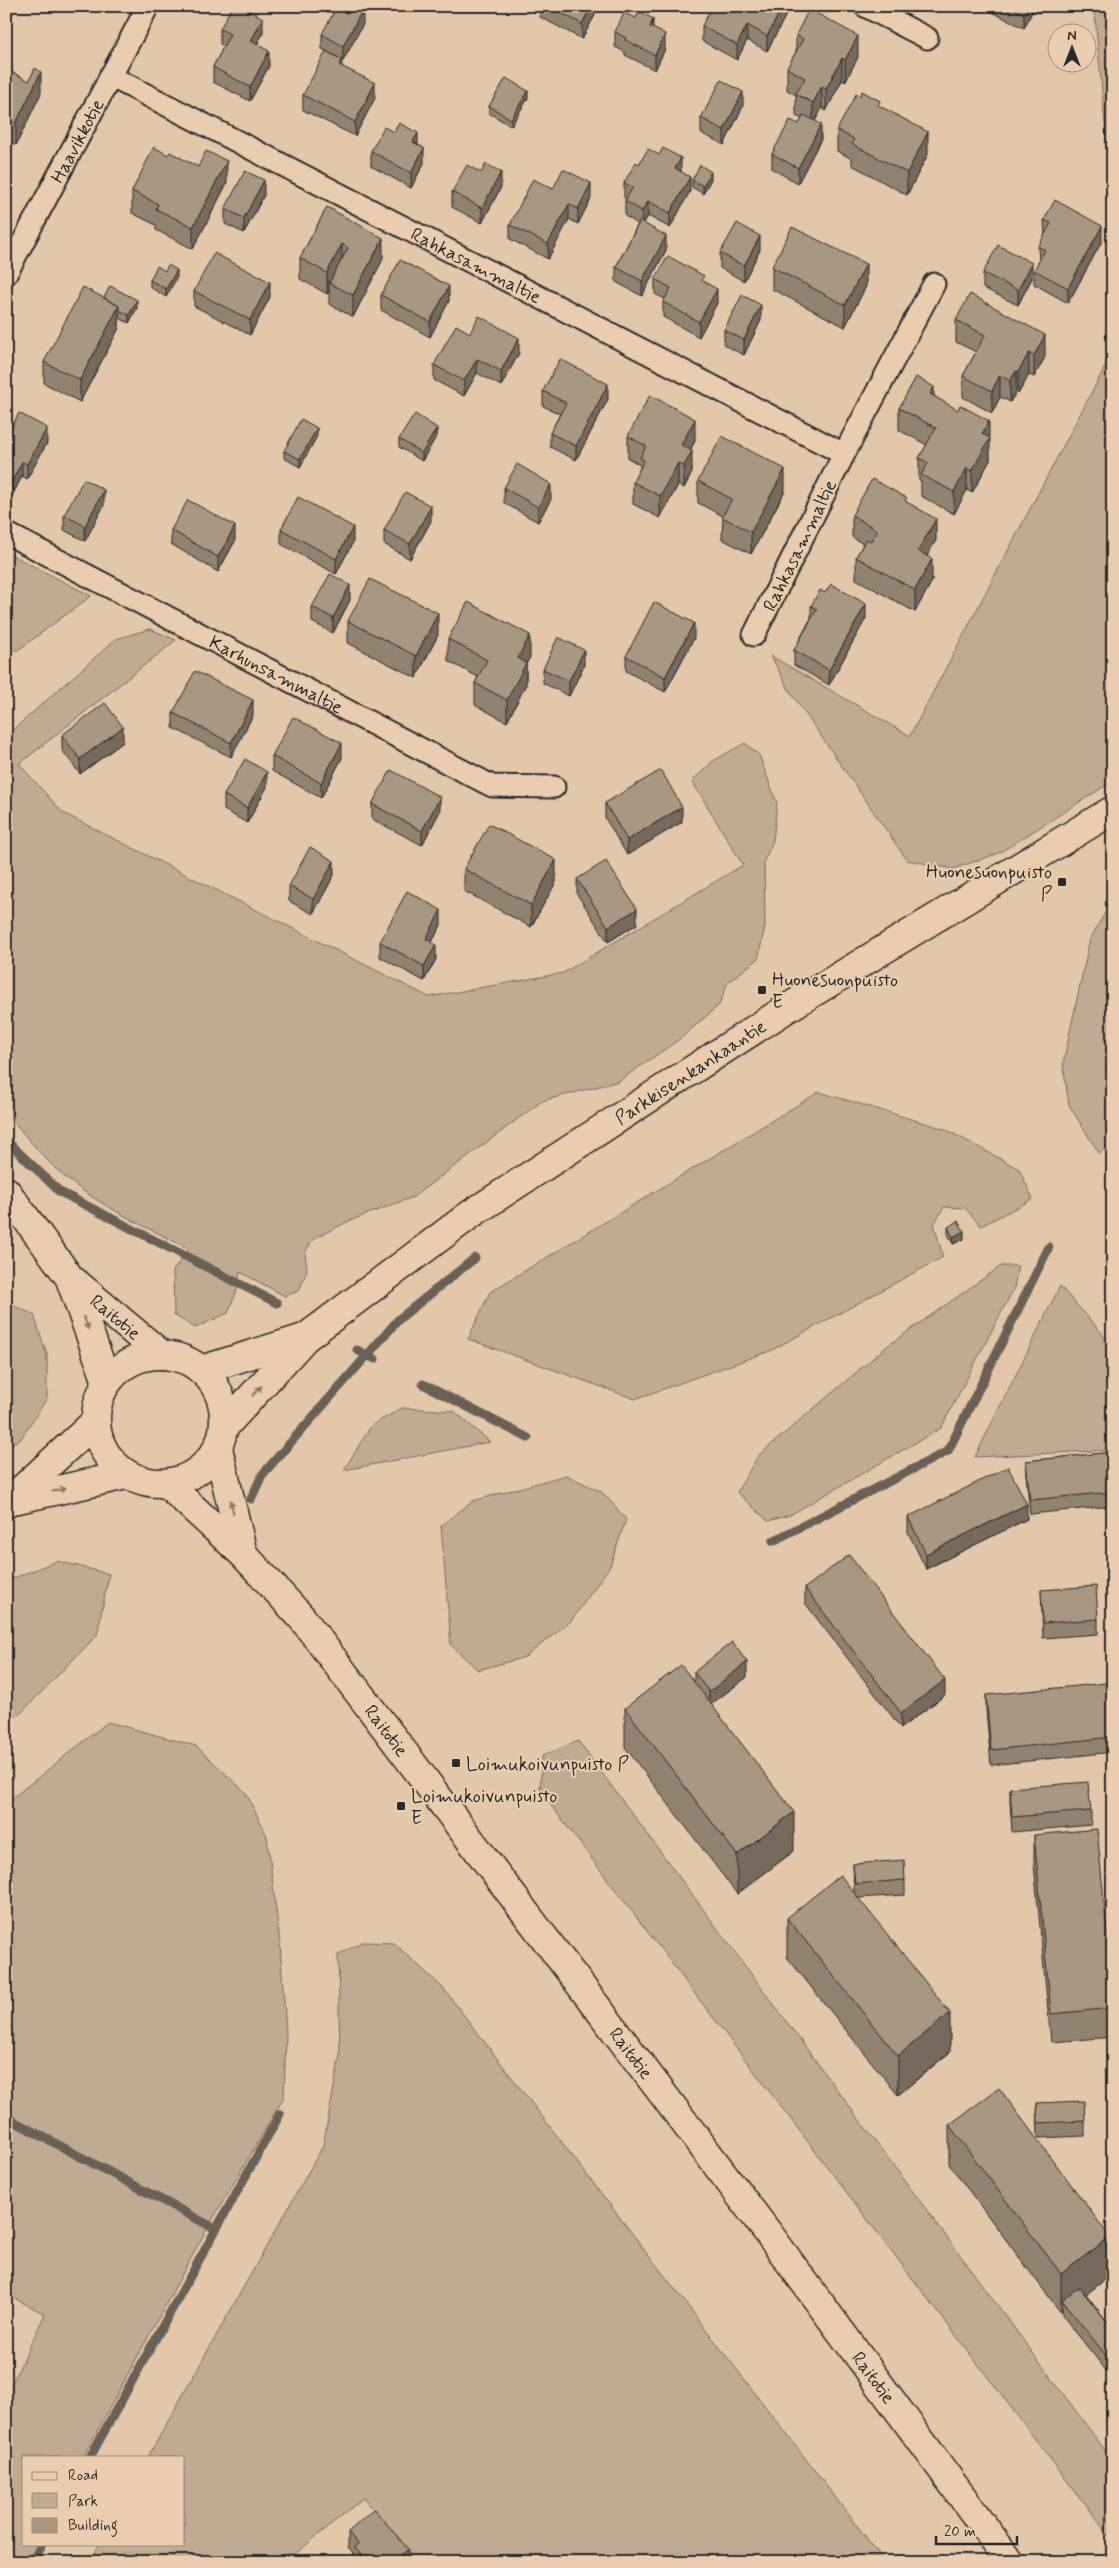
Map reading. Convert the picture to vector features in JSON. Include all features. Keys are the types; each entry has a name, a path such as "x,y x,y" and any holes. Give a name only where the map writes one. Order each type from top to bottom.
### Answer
{"main road":[{"name":"Parkkisenkankaantie","path":"221,1437 305,1338 471,1214 786,1009 1113,810"},
{"name":"Raitotie","path":"6,1191 70,1278 162,1355"},
{"name":"Raitotie","path":"70,1278 107,1382"},
{"name":"Parkkisenkankaantie","path":"201,1370 305,1338"},
{"path":"162,1355 183,1359 201,1370 215,1386 223,1406 221,1437 205,1465 188,1478 168,1484 146,1482 126,1474 110,1460 103,1448 95,1422 98,1401 107,1382 122,1367 141,1358 162,1355"},
{"path":"9,1502 95,1422"},
{"name":"Raitotie","path":"221,1437 243,1554"},
{"path":"9,1502 126,1474"},
{"name":"Raitotie","path":"168,1484 243,1554 302,1618 757,2218 1010,2562"}],"street":[{"name":"Haavikkotie","path":"6,274 148,6"},
{"path":"865,6 928,38"},
{"name":"Rahkasammaltie","path":"110,76 844,454"},
{"name":"Rahkasammaltie","path":"754,635 844,454 934,284"},
{"name":"Karhunsammaltie","path":"6,533 492,786 554,787"}],"green space":[{"path":"1094,6 1113,6 1113,209 1096,22"},
{"path":"1113,352 1113,781 999,853 953,869 907,860 789,690 771,656 910,736"},
{"path":"6,552 91,596 18,650 6,650"},
{"path":"150,629 176,640 19,764 63,813 429,997 563,973 743,865 692,781 713,761 745,743 759,755 777,803 773,841 764,861 765,926 758,959 728,982 719,1005 681,1038 619,1081 542,1101 413,1197 349,1221 313,1239 305,1253 307,1270 299,1291 285,1296 240,1272 237,1290 228,1313 195,1328 174,1315 173,1271 189,1249 95,1199 80,1189 50,1163 6,1113 6,736 116,639"},
{"path":"1113,899 1113,1145 1099,1153 1069,1105 1063,1064 1090,939"},
{"path":"819,1092 945,1129 1019,1169 1033,1199 981,1226 965,1208 944,1207 934,1224 943,1257 770,1351 635,1399 468,1339 490,1292"},
{"path":"1001,1266 1018,1266 1014,1288 941,1428 790,1515 768,1521 737,1492 758,1456 886,1347"},
{"path":"1060,1286 1101,1332 1113,1353 1113,1450 975,1457"},
{"path":"6,1302 34,1315 47,1355 47,1398 20,1440 6,1445"},
{"path":"402,1408 454,1411 490,1442 344,1470 371,1426"},
{"path":"566,1475 602,1492 626,1519 610,1566 571,1621 525,1657 478,1670 451,1645 441,1526 473,1501"},
{"path":"57,1561 109,1574 97,1635 18,1716 6,1720 6,1581"},
{"path":"108,1722 196,1746 246,1793 267,1836 280,1943 286,2032 284,2097 203,2236 84,2456 22,2456 22,2546 36,2546 28,2562 6,2562 6,2396 45,2314 6,2294 6,1803"},
{"path":"578,1741 1113,2461 1113,2541 540,1791 542,1756"},
{"path":"362,1942 394,1943 443,1988 885,2562 416,2562 363,2498 295,2554 287,2554 270,2562 89,2562 98,2546 185,2546 185,2456 149,2456 323,2146 340,2055 338,1955"}],"building":[{"path":"232,6 241,6 263,18 251,41 269,51 250,87 213,67 230,34 220,29"},
{"path":"337,6 358,6 363,9 343,46 322,34"},
{"path":"548,6 591,6 582,24"},
{"path":"712,6 783,6 767,36 747,25 737,45 702,26"},
{"path":"1010,6 1028,6 1024,14"},
{"path":"809,9 858,36 845,60 842,58 826,89 822,86 813,103 796,94 805,78 787,68 803,39 796,35"},
{"path":"639,11 653,19 650,27 665,34 655,55 625,40 626,38 615,32 624,13 636,18"},
{"path":"326,51 342,60 339,65 375,83 355,122 303,95"},
{"path":"35,68 41,72 16,123 6,118 6,69 29,81"},
{"path":"506,78 528,91 511,119 489,106"},
{"path":"721,80 743,92 724,130 701,118"},
{"path":"862,91 880,101 878,105 928,132 907,173 852,144 854,139 837,130 856,94 860,96"},
{"path":"804,115 821,124 798,168 772,154 790,120 799,124"},
{"path":"399,123 418,133 413,142 424,148 411,173 371,151 384,127 394,132"},
{"path":"154,147 168,155 170,152 198,167 206,151 227,161 193,227 156,209 158,204 132,191"},
{"path":"663,148 681,158 675,168 690,177 670,213 648,201 642,211 625,201 633,187 624,183 636,162 639,164 648,149 659,155"},
{"path":"486,164 501,172 482,208 452,192 467,165 481,173"},
{"path":"700,165 711,172 703,186 692,180"},
{"path":"563,169 591,183 578,209 569,204 548,244 510,225 533,179 553,189"},
{"path":"245,171 264,180 244,218 225,209"},
{"path":"1055,200 1102,226 1068,288 1034,270 1045,250 1038,247 1051,223 1044,220"},
{"path":"327,207 383,238 353,295 329,283 348,248 342,244 327,273 300,258"},
{"path":"640,221 666,236 642,281 616,267"},
{"path":"737,223 760,236 744,266 720,253"},
{"path":"792,227 866,264 845,305 772,267"},
{"path":"998,245 1032,263 1018,290 983,273"},
{"path":"214,253 270,282 250,320 194,291"},
{"path":"668,256 704,276 701,280 717,289 699,322 663,302 671,288 655,279"},
{"path":"400,260 449,286 430,322 381,295"},
{"path":"168,265 177,270 166,289 150,280 157,266 165,271"},
{"path":"110,286 137,300 129,315 119,310 119,306 104,298"},
{"path":"83,287 119,306 80,380 44,362"},
{"path":"970,294 1045,335 1034,356 1029,353 1018,372 1016,371 1010,381 1000,375 992,391 963,376 985,335 956,320"},
{"path":"742,295 761,305 744,340 724,330"},
{"path":"479,316 519,338 501,371 477,359 464,381 434,365 456,325 470,333"},
{"path":"560,359 608,384 576,446 550,433 566,403 543,391"},
{"path":"916,377 934,387 930,394 958,410 960,405 989,421 982,434 990,438 972,471 967,468 954,492 921,475 928,463 919,458 936,428 899,408"},
{"path":"650,395 695,419 681,445 692,451 684,466 678,463 660,496 633,482 644,460 640,458 646,446 628,436"},
{"path":"19,413 47,428 27,464 22,462 12,481 6,478 6,430 9,432"},
{"path":"415,414 437,428 422,453 399,439"},
{"path":"301,419 317,428 300,459 284,451"},
{"path":"722,436 785,469 751,532 722,517 732,499 698,481"},
{"path":"517,464 551,484 538,507 504,488"},
{"path":"84,479 104,490 85,526 64,515"},
{"path":"872,479 907,498 905,501 936,519 918,551 932,559 915,590 856,557 866,539 871,541 877,530 852,515"},
{"path":"405,492 431,506 410,544 384,530"},
{"path":"298,497 353,527 336,559 281,529"},
{"path":"188,500 235,526 218,557 171,530"},
{"path":"330,574 350,585 333,618 312,607"},
{"path":"370,579 438,613 416,656 348,621"},
{"path":"831,584 866,604 829,670 794,650 817,609 811,606 820,590 825,593"},
{"path":"468,602 530,635 518,658 526,663 507,700 475,683 487,660 448,639"},
{"path":"654,602 694,623 665,677 626,656"},
{"path":"558,637 584,650 569,681 543,669"},
{"path":"195,671 253,700 231,743 173,713"},
{"path":"105,703 123,727 80,759 62,735"},
{"path":"293,717 342,743 321,783 272,756"},
{"path":"245,759 267,772 247,808 224,795"},
{"path":"391,770 440,797 422,831 372,804"},
{"path":"661,770 682,807 627,840 605,803"},
{"path":"489,824 556,860 531,905 464,869"},
{"path":"310,847 334,861 313,899 289,886"},
{"path":"606,861 637,909 608,927 577,879"},
{"path":"407,891 441,910 426,939 436,945 424,966 380,942"},
{"path":"958,1221 964,1231 953,1237 948,1227"},
{"path":"1113,1452 1113,1492 1030,1500 1026,1461"},
{"path":"1008,1467 1027,1504 926,1554 908,1517"},
{"path":"849,1555 945,1680 901,1713 805,1588"},
{"path":"1096,1586 1098,1619 1043,1623 1041,1590"},
{"path":"732,1642 747,1662 709,1692 694,1672"},
{"path":"681,1665 794,1812 737,1855 625,1708"},
{"path":"1107,1683 1113,1737 991,1750 986,1695"},
{"path":"1088,1782 1091,1811 1012,1817 1010,1788"},
{"path":"1097,1829 1113,2008 1051,2014 1034,1835"},
{"path":"904,1860 905,1880 855,1884 853,1864"},
{"path":"840,1875 950,2013 898,2056 787,1918"},
{"path":"999,2088 1110,2237 1061,2274 949,2125"},
{"path":"1084,2101 1085,2121 1038,2123 1037,2103"},
{"path":"1079,2287 1113,2329 1112,2363 1062,2300"},
{"path":"374,2509 408,2549 393,2562 374,2562 367,2554 363,2557 354,2547 358,2544 348,2532"},
{"path":"323,2557 327,2562 317,2562"}],"waterway":[{"path":"10,1144 60,1192 277,1303"},
{"path":"773,1541 948,1451 1049,1247"},
{"path":"251,1499 262,1475 399,1319 475,1258"},
{"path":"357,1350 375,1359"},
{"path":"423,1384 528,1438"},
{"path":"91,2456 280,2114"},
{"path":"6,2117 216,2229"},
{"path":"34,2558 41,2546"}],"place":[{"name":"Huonesuonpuisto P","path":"1062,882"},
{"name":"Huonesuonpuisto E","path":"762,990"},
{"name":"Loimukoivunpuisto P","path":"456,1763"},
{"name":"Loimukoivunpuisto E","path":"401,1806"}]}
